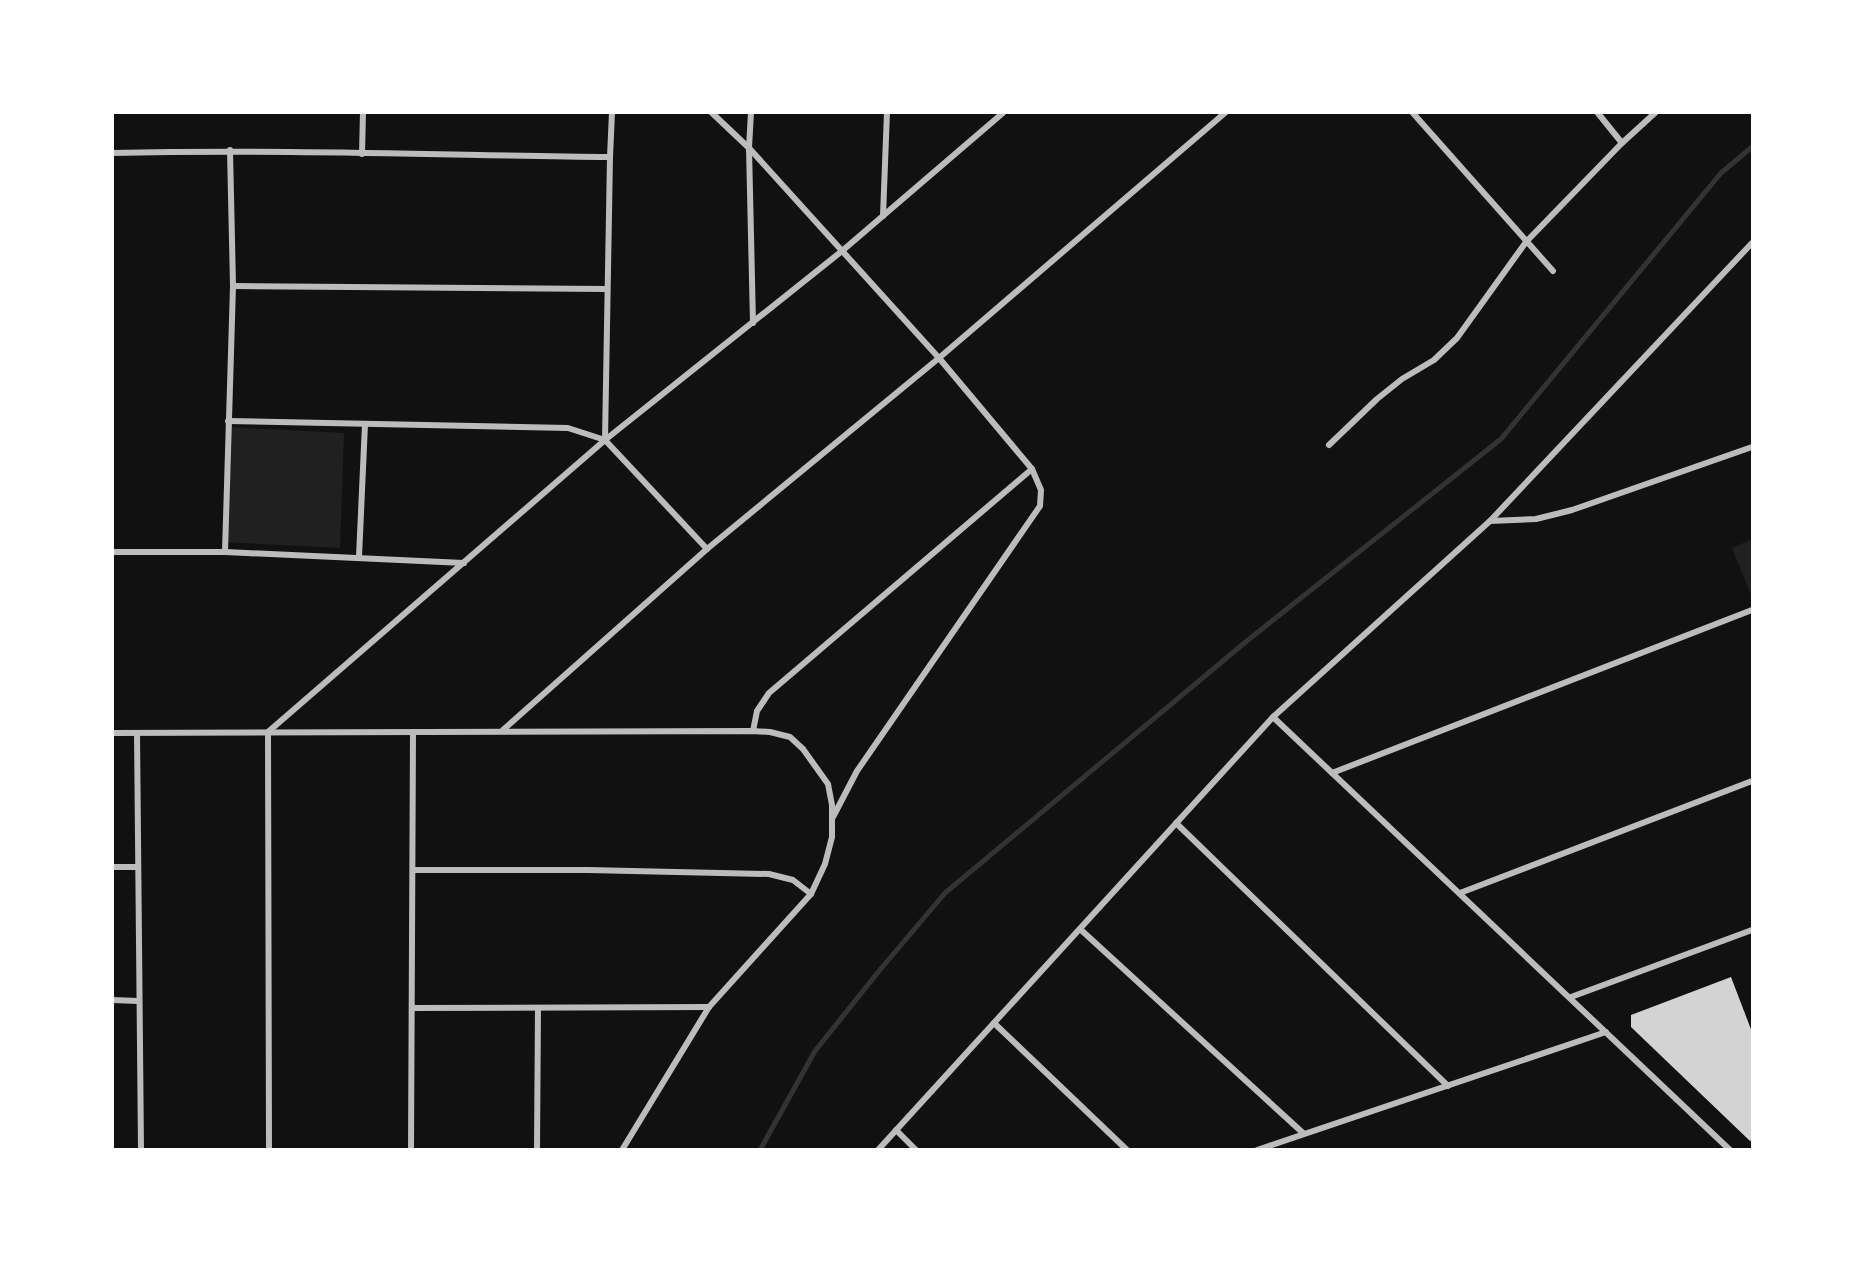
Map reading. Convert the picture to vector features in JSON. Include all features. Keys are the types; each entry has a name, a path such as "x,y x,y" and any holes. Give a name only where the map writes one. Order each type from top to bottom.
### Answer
{"street":[{"path":"362,154 363,112"},
{"path":"605,440 609,157 612,112"},
{"path":"711,112 749,148 939,358 1032,469 1041,490 1040,506 869,753 832,819"},
{"path":"751,112 749,148 753,323"},
{"path":"883,216 887,112"},
{"path":"269,1149 268,732 605,440 842,251 1004,112"},
{"path":"503,730 707,549 939,358 1226,112"},
{"path":"1412,112 1553,271"},
{"path":"1597,112 1622,143"},
{"path":"1329,445 1377,399 1402,379 1434,360 1457,338 1526,243 1622,143 1656,112"},
{"path":"225,552 233,286 230,150"},
{"path":"112,153 230,150 609,157"},
{"path":"878,1149 1273,717 1490,521 1752,243"},
{"path":"233,286 607,288"},
{"path":"228,421 568,428 605,440 707,549"},
{"path":"359,557 365,424"},
{"path":"1490,521 1536,519 1572,510 1752,447"},
{"path":"753,730 758,711 769,693 1032,469"},
{"path":"112,552 225,552 464,564"},
{"path":"1332,773 1752,610"},
{"path":"1273,717 1730,1149"},
{"path":"112,733 753,730 790,737 803,749 828,784 832,837 825,864 811,894 709,1007 622,1149"},
{"path":"411,1149 413,732"},
{"path":"138,733 138,1001 141,1149"},
{"path":"1460,893 1752,781"},
{"path":"1176,824 1448,1086"},
{"path":"112,867 138,867"},
{"path":"413,870 588,870 769,874 793,880 811,894"},
{"path":"1080,929 1303,1133"},
{"path":"1571,997 1752,930"},
{"path":"112,1000 138,1001"},
{"path":"413,1008 709,1007"},
{"path":"537,1149 538,1008"},
{"path":"994,1023 1127,1149"},
{"path":"1257,1149 1606,1032"},
{"path":"896,1130 916,1149"}],"shaded area":[{"path":"229,427 344,433 340,548 222,542"},
{"path":"1752,539 1752,597 1732,548"}],"building":[{"path":"1731,977 1752,1032 1752,1140 1750,1141 1631,1027 1631,1015"}],"waterway":[{"path":"760,1150 815,1051 945,893 1248,640 1501,439 1721,173 1752,147"}]}
